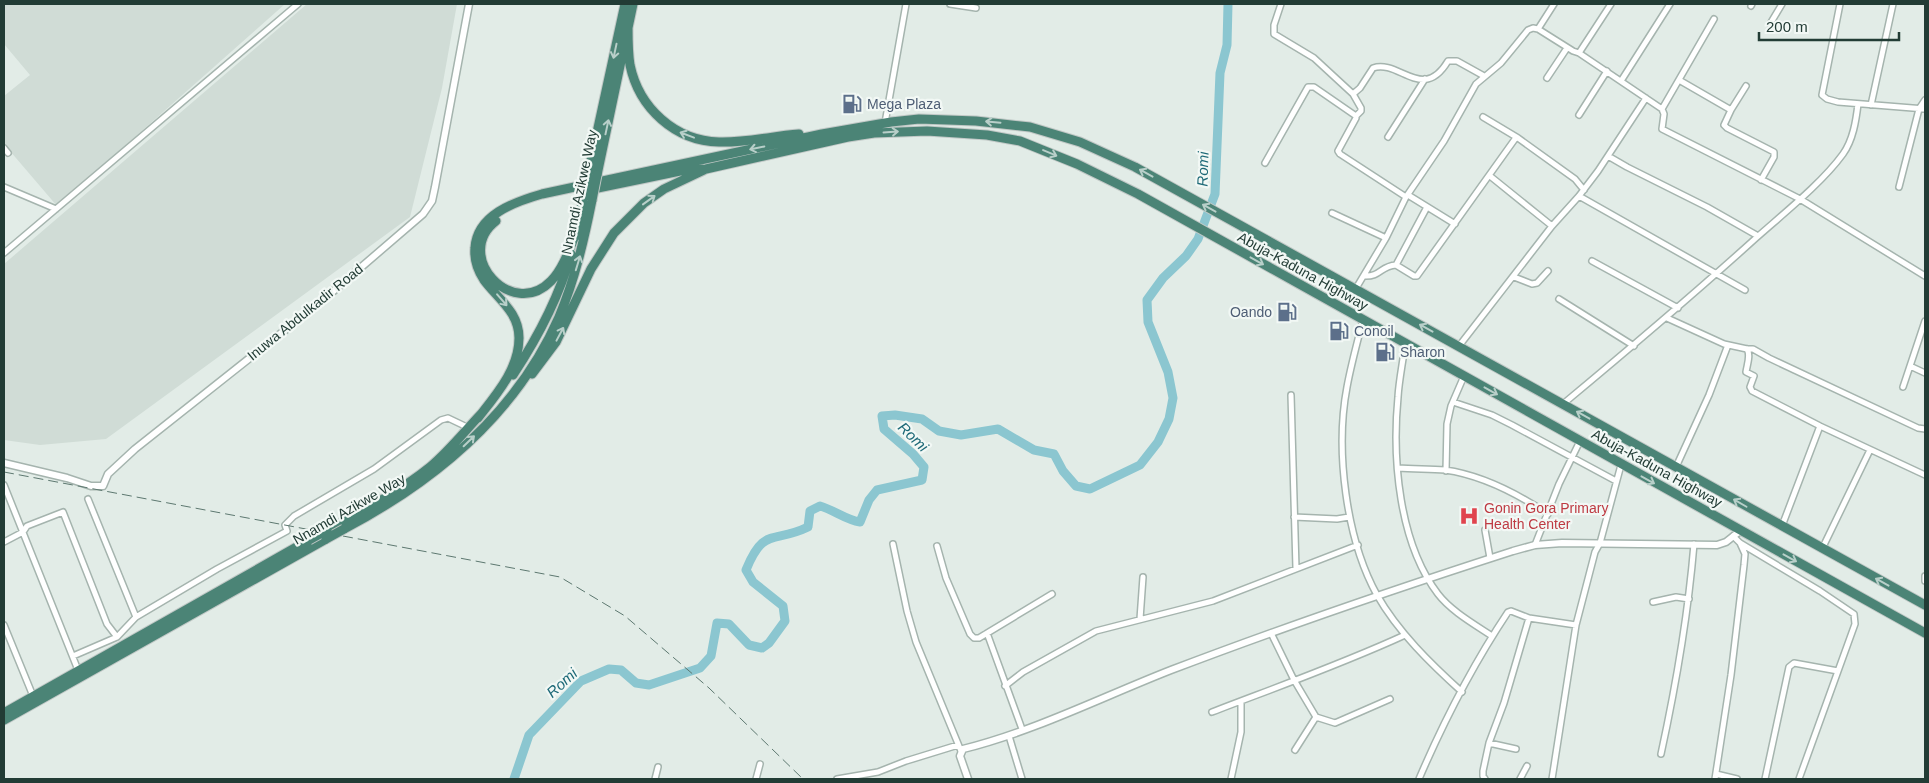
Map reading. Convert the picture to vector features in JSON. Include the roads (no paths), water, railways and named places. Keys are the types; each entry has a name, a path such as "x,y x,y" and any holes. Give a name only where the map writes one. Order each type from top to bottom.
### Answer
{"highway":[{"name":"Nnamdi Azikwe Way","path":"4,713 33,696 69,680 78,670 309,540 344,529 397,499 442,467 498,413 525,376 550,335 559,316 581,254 592,200 593,174 625,4"},
{"name":"Nnamdi Azikwe Way","path":"4,720 69,680 327,534 392,493 429,468 478,418 508,383 541,330 560,289 576,233 582,200 593,174 633,4"},
{"path":"628,27 630,65 642,96 656,114 680,132 700,140 720,142 793,134 822,134"},
{"name":"Abuja-Kaduna Highway","path":"822,134 919,119 995,122 1030,127 1080,142 1104,152 1189,197 1925,606"},
{"name":"Abuja-Kaduna Highway","path":"706,169 848,136 874,133 927,131 987,135 1020,141 1077,164 1138,194 1580,441 1736,533 1925,633"},
{"path":"478,418 497,393 513,367 519,338 516,320 484,280 479,271 475,255 475,245 481,228 497,213 516,202 542,194 822,134"},
{"path":"576,233 567,254 551,280 533,292 515,292 504,288 495,283 483,266 481,254 486,233 492,224 515,209 536,201 680,171 706,169"},
{"path":"498,413 541,363 556,342 591,269 614,233 644,203 664,189 706,169"}],"street":[{"path":"4,253 298,4"},
{"name":"Inuwa Abdulkadir Road","path":"4,463 67,478 91,486 103,486 108,474 135,449 323,300 423,214 432,201 470,4"},
{"path":"886,123 906,4"},
{"path":"950,4 976,8"},
{"path":"1281,4 1274,25 1274,34 1314,58 1353,94 1361,108 1341,144 1338,151 1340,154 1455,224"},
{"path":"1538,29 1554,4"},
{"path":"1581,53 1611,4"},
{"path":"1621,81 1670,4"},
{"path":"1770,24 1782,4"},
{"path":"1840,4 1822,95 1827,99 1838,102 1925,109"},
{"path":"1871,105 1893,4"},
{"path":"1662,109 1714,19"},
{"path":"1355,290 1386,238 1407,196 1444,141 1476,84 1501,63 1528,30 1533,28 1538,29 1567,48 1581,53 1662,109 1664,114 1661,127 1664,130 1800,199 1925,276"},
{"path":"1546,78 1567,48"},
{"path":"1368,62 1375,67 1380,66 1416,79 1425,79 1442,72 1448,61 1453,60 1484,76"},
{"path":"1353,94 1360,88 1375,67"},
{"path":"1579,115 1607,71"},
{"path":"1388,137 1425,79"},
{"path":"1679,80 1731,110"},
{"path":"1746,86 1724,125 1774,152 1774,157 1761,180"},
{"path":"1265,163 1308,87 1314,87 1356,116"},
{"path":"1458,346 1514,277 1552,226 1584,190 1646,98"},
{"path":"1899,187 1919,108 1925,100"},
{"path":"1563,404 1667,318 1800,199 1844,153 1855,127 1858,104"},
{"path":"1483,117 1518,138 1576,179 1584,190"},
{"path":"1364,276 1373,276 1386,267 1396,265 1417,276 1515,139 1518,138"},
{"path":"1608,156 1708,207 1758,236"},
{"path":"1490,176 1552,226"},
{"path":"4,187 56,209"},
{"path":"1579,196 1745,290"},
{"path":"1396,265 1427,206"},
{"path":"1332,213 1386,238"},
{"path":"1592,261 1678,308"},
{"path":"1514,277 1532,284 1537,283 1548,271"},
{"path":"1559,299 1634,346"},
{"path":"1667,318 1724,344 1757,350 1769,358 1918,428 1925,429"},
{"path":"1363,320 1346,389 1343,463 1350,517 1364,566 1378,596 1405,634 1440,672 1462,692"},
{"path":"1903,387 1925,321"},
{"path":"1405,344 1396,428 1399,488 1404,519 1428,580 1439,596 1492,636"},
{"path":"1676,467 1709,395 1728,344"},
{"path":"1747,349 1749,357 1746,372 1754,376 1750,387 1752,391 1820,426 1925,475"},
{"path":"1910,366 1925,373"},
{"path":"1446,470 1447,424 1452,402 1464,376"},
{"path":"1291,395 1296,568"},
{"path":"1452,402 1492,415 1616,481"},
{"path":"73,656 117,637 136,618 218,568 284,533 288,530 285,525 294,516 374,469 441,420 448,418 469,428"},
{"path":"1781,526 1820,426"},
{"path":"1536,545 1559,484 1580,441"},
{"path":"1822,549 1870,450"},
{"path":"1552,779 1576,625 1595,552 1600,543 1622,465"},
{"path":"1398,468 1446,470 1476,479 1506,490 1548,514"},
{"path":"4,485 78,670"},
{"path":"88,500 136,618"},
{"path":"4,542 23,532 27,526 63,512 107,624 117,637"},
{"path":"1294,517 1337,519 1350,517"},
{"path":"1484,530 1490,558"},
{"path":"837,779 878,772 906,761 959,748 963,749 1009,736 1129,686 1271,632 1490,558 1536,545 1600,543 1717,545 1726,542 1736,533 1745,554 1731,674 1715,777 1737,779"},
{"path":"1740,543 1820,591 1854,614 1855,624 1799,779"},
{"path":"893,544 907,611 916,642 959,748 968,779"},
{"path":"1661,754 1679,669 1689,599 1694,544"},
{"path":"1005,686 1031,668 1096,631 1213,601 1358,545"},
{"path":"937,546 946,578 970,634 976,639 1052,594"},
{"path":"1925,576 1925,581"},
{"path":"1140,619 1143,577"},
{"path":"1653,602 1676,597 1689,599"},
{"path":"1419,779 1432,748 1492,636 1509,611 1529,618 1576,625"},
{"path":"1485,779 1483,771 1489,743 1504,703 1529,618"},
{"path":"4,625 33,696"},
{"path":"1271,632 1294,680 1316,717 1334,723 1390,699"},
{"path":"987,633 1022,730"},
{"path":"1212,712 1327,669 1405,634"},
{"path":"1765,779 1789,667 1794,663 1838,671"},
{"path":"1231,779 1238,750 1242,717 1241,701"},
{"path":"1295,750 1316,717"},
{"path":"1009,736 1022,779"},
{"path":"1489,743 1516,749"},
{"path":"756,779 760,764"},
{"path":"1520,779 1527,766"},
{"path":"655,779 658,768"}],"waterway":[{"name":"Romi","path":"514,779 529,735 581,681 609,669 621,670 636,683 649,685 700,668 711,656 717,623 729,624 749,645 762,648 769,643 785,621 783,606 753,582 746,570 758,547 771,538 808,527 810,511 820,506 860,522 869,500 877,490 922,480 924,467 913,454 884,429 882,416 895,415 922,419 939,431 961,435 998,429 1034,450 1054,454 1063,471 1076,486 1090,489 1140,465 1158,442 1169,419 1173,398 1168,372 1148,322 1147,300 1163,278 1186,256 1198,239 1215,194 1220,73 1227,45 1228,4"}],"railway":[{"path":"4,472 560,577 625,616 709,688 803,779"}],"place":[{"name":"Mega Plaza","path":"852,104"},
{"name":"Oando","path":"1287,312"},
{"name":"Conoil","path":"1339,331"},
{"name":"Sharon","path":"1385,352"},
{"name":"Gonin Gora Primary Health Center","path":"1469,516"}]}
